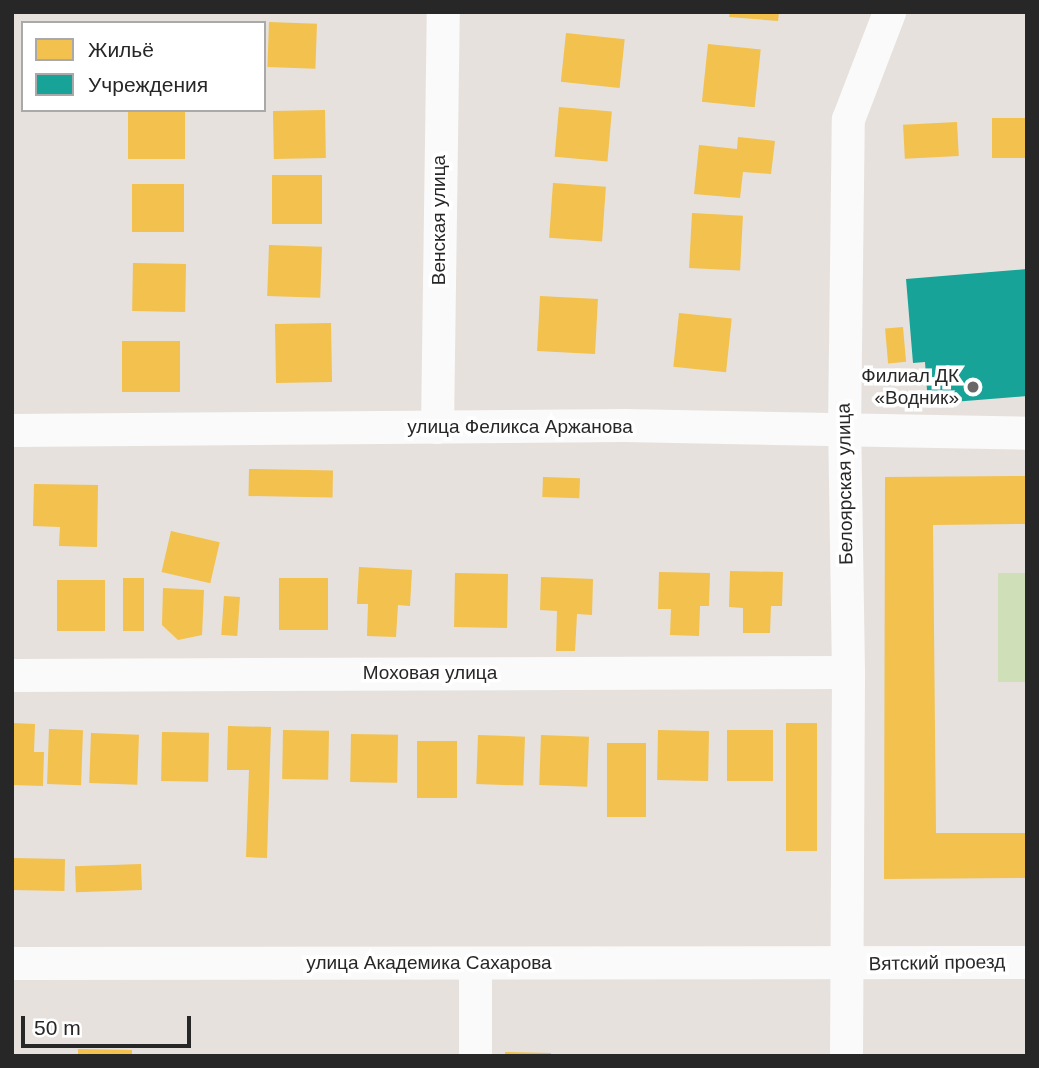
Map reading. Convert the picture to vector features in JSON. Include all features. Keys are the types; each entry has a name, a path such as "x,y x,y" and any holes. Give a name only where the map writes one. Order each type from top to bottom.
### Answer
{"street":[{"name":"Венская улица","path":"437,427 443,12"},
{"name":"Белоярская улица","path":"846,1056 848,672 844,430 848,119 889,12"},
{"name":"улица Феликса Аржанова","path":"12,430 437,427 1027,433"},
{"name":"Моховая улица","path":"12,675 848,672"},
{"path":"475,962 475,1056"},
{"name":"Вятский проезд","path":"846,964 1027,962"},
{"name":"улица Академика Сахарова","path":"12,963 846,964"}],"green space":[{"path":"998,573 1027,573 1027,682 998,682"}],"building: Жильё":[{"path":"730,12 779,12 778,21 729,17"},
{"path":"269,22 317,24 315,69 267,67"},
{"path":"566,33 625,39 620,88 561,82"},
{"path":"708,44 761,50 755,107 702,102"},
{"path":"559,107 612,112 607,161 555,157"},
{"path":"325,110 326,158 274,159 273,111"},
{"path":"128,112 185,112 185,159 128,159"},
{"path":"992,118 1027,118 1027,158 992,158"},
{"path":"957,122 959,156 905,159 903,125"},
{"path":"738,137 775,141 771,174 743,172 740,198 694,194 699,145 737,149"},
{"path":"272,175 322,175 322,224 272,224"},
{"path":"553,183 606,187 602,242 549,238"},
{"path":"132,184 184,184 184,232 132,232"},
{"path":"692,213 743,216 740,271 689,268"},
{"path":"269,245 322,247 320,298 267,296"},
{"path":"133,263 186,264 185,312 132,311"},
{"path":"540,296 598,299 595,354 537,351"},
{"path":"679,313 732,319 726,372 673,367"},
{"path":"331,323 332,382 276,383 275,324"},
{"path":"903,327 906,362 888,363 885,329"},
{"path":"122,341 180,341 180,392 122,392"},
{"path":"249,469 333,470 333,497 249,496"},
{"path":"1027,476 1027,524 933,525 936,833 1027,833 1027,878 884,879 885,477"},
{"path":"543,477 580,478 579,498 542,497"},
{"path":"34,484 98,485 97,547 59,546 60,527 33,526"},
{"path":"171,531 220,542 210,583 162,572"},
{"path":"359,567 412,570 410,606 398,605 396,637 367,636 368,604 357,604"},
{"path":"730,571 783,572 782,606 771,606 770,633 743,633 743,608 729,607"},
{"path":"659,572 710,573 709,606 700,606 699,636 670,635 671,609 658,609"},
{"path":"455,573 508,574 507,628 454,627"},
{"path":"541,577 593,579 592,615 577,614 575,651 556,651 557,611 540,610"},
{"path":"123,578 144,578 144,631 123,631"},
{"path":"279,578 328,578 328,630 279,630"},
{"path":"57,580 105,580 105,631 57,631"},
{"path":"163,588 204,590 202,635 178,640 162,625"},
{"path":"224,596 240,597 237,636 221,635"},
{"path":"12,723 35,724 34,752 44,752 43,786 12,785"},
{"path":"786,723 817,723 817,851 786,851"},
{"path":"228,726 271,727 267,858 246,857 249,770 227,770"},
{"path":"49,729 83,730 81,785 47,784"},
{"path":"283,730 329,731 328,780 282,779"},
{"path":"658,730 709,731 708,781 657,780"},
{"path":"727,730 773,730 773,781 727,781"},
{"path":"162,732 209,733 208,782 161,781"},
{"path":"91,733 139,735 137,785 89,783"},
{"path":"351,734 398,735 397,783 350,782"},
{"path":"478,735 525,737 523,786 476,784"},
{"path":"541,735 589,737 587,787 539,785"},
{"path":"417,741 457,741 457,798 417,798"},
{"path":"607,743 646,743 646,817 607,817"},
{"path":"12,858 65,859 64,891 12,890"},
{"path":"141,864 142,890 76,892 75,866"},
{"path":"78,1049 132,1050 132,1056 78,1056"},
{"path":"505,1052 551,1053 551,1056 505,1056"}],"building: Учреждения":[{"path":"1027,269 1027,396 928,404 925,362 913,363 906,279"}],"place":[{"name":"Филиал ДК «Водник»","path":"973,387"}]}
